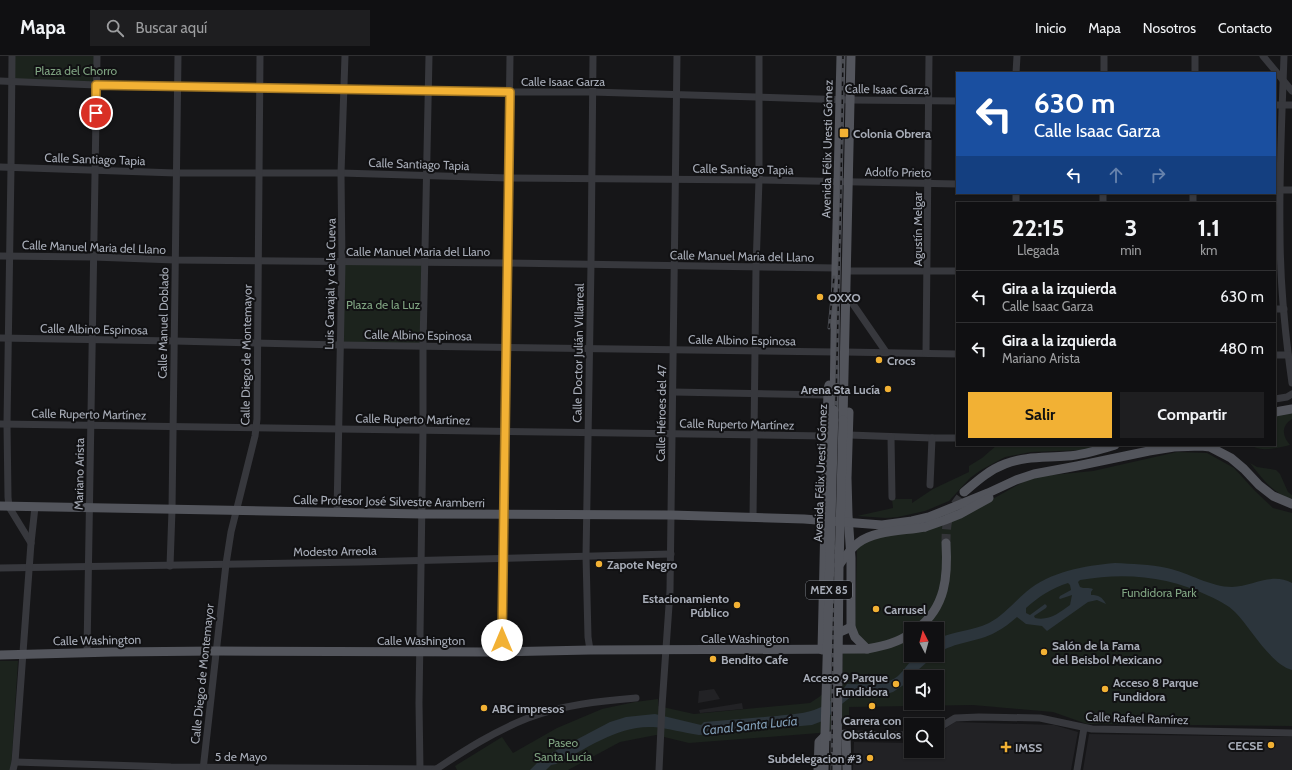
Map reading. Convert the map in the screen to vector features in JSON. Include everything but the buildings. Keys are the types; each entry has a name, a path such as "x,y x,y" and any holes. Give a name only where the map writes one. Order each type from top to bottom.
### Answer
{"main road":[{"name":"Avenida Félix Uresti Gómez","path":"824,770 834,410 841,56"},
{"name":"Avenida Félix Uresti Gómez","path":"837,770 839,566 844,420 851,56"},
{"path":"844,376 849,386 847,478 851,558 851,627 855,637 867,649"},
{"path":"822,650 826,520 826,436 828,395 830,384 834,377"},
{"path":"1276,412 1292,409"},
{"path":"964,492 981,477 1005,463 1038,457 1085,454 1112,446"},
{"path":"839,566 852,548 868,537 924,527 945,520 960,514 1000,492 1016,480 1055,469 1084,465 1175,446"},
{"path":"1205,446 1231,458 1259,485 1273,496 1292,504"},
{"path":"826,476 830,482 834,483 843,482 847,478"},
{"name":"Calle Profesor José Silvestre Aramberri","path":"4,506 89,509 336,513 587,516 671,515 804,518 882,524 912,521 929,516 988,493 1016,480"},
{"path":"924,622 932,614 941,596 946,579 946,543"},
{"path":"822,627 829,633 835,634 851,627"},
{"name":"Calle Washington","path":"0,655 87,652 216,651 502,652 667,649 822,650 867,649 896,642 904,637"},
{"path":"818,770 819,742 824,737 846,734 847,770"}],"street":[{"path":"12,56 12,167 8,338 3,424 4,506 31,543"},
{"name":"Mariano Arista","path":"87,652 97,56"},
{"name":"Calle Manuel Doblado","path":"170,566 178,56"},
{"name":"Calle Diego de Montemayor","path":"203,768 226,564 236,511 252,449 256,427 259,261 260,56"},
{"name":"Luis Carvajal y de la Cueva","path":"336,513 342,262 341,173 344,56"},
{"path":"420,769 423,346 429,56"},
{"path":"502,652 502,559 506,431 510,56"},
{"name":"Calle Doctor Julián Villarreal","path":"590,650 588,637 586,556 591,264 592,56"},
{"name":"Calle Héroes del 47","path":"659,770 662,706 667,649 671,554 677,56"},
{"path":"753,518 756,267 759,180 759,56"},
{"name":"Agustín Melgar","path":"926,353 929,56"},
{"path":"1016,72 1017,56"},
{"path":"1104,56 1104,72"},
{"path":"1195,56 1195,72"},
{"path":"1263,56 1276,72"},
{"path":"1284,56 1283,81 1279,105 1277,190 1278,273 1284,309 1292,383"},
{"path":"1276,72 1292,91"},
{"name":"Calle Isaac Garza","path":"0,81 96,85 592,92 850,100 956,101"},
{"path":"1279,105 1292,105"},
{"name":"Calle Santiago Tapia","path":"0,167 176,173 341,173 508,178 838,182"},
{"name":"Adolfo Prieto","path":"838,182 956,184"},
{"path":"1277,190 1292,190"},
{"name":"Calle Manuel Maria del Llano","path":"0,256 175,260 836,268"},
{"path":"847,271 956,271"},
{"path":"846,294 886,352"},
{"path":"1276,309 1284,309"},
{"name":"Calle Albino Espinosa","path":"0,338 506,348 835,352"},
{"path":"845,352 956,354"},
{"path":"1276,355 1288,355"},
{"path":"673,392 828,395"},
{"path":"1276,399 1292,394"},
{"name":"Calle Ruperto Martínez","path":"3,424 826,436"},
{"path":"849,435 956,438"},
{"path":"891,437 892,497"},
{"path":"930,485 932,438"},
{"path":"14,766 24,654 34,507"},
{"name":"Modesto Arreola","path":"0,568 170,566 671,554"},
{"path":"436,770 485,739 530,718 575,706 636,698"},
{"name":"Calle Rafael Ramírez","path":"944,725 955,718 1040,718 1084,728 1117,730 1292,733"},
{"path":"1077,770 1084,728"},
{"path":"846,734 904,735"},
{"name":"5 de Mayo","path":"14,766 144,766 246,769 436,770"}],"shaded area":[{"path":"714,689 720,699 698,703 699,691"},
{"path":"742,703 743,709 700,713 699,710"},
{"name":"IMSS","path":"955,722 1054,725 1078,732 1071,770 853,770 854,742 904,743 904,758 944,758 944,730"},
{"path":"1089,734 1292,737 1292,770 1083,770"}],"green space":[{"name":"Plaza del Chorro","path":"12,56 97,56 96,85 11,81"},
{"name":"Plaza de la Luz","path":"342,262 425,263 423,346 340,345"},
{"path":"1292,412 1292,419 1284,428 1285,438 1290,445 1265,449 1252,446 1276,446 1276,415"},
{"path":"996,446 1100,446 1084,450 1031,452 1005,457 981,470 970,478 949,501 925,511 886,518 857,516 893,508 892,499 912,499 912,503 933,489 969,472 969,466 982,458"},
{"name":"Fundidora Park","path":"1177,452 1207,453 1234,468 1273,508 1292,513 1292,726 1087,724 1053,712 973,705 944,705 944,670 904,670 904,706 849,707 849,724 819,733 689,743 656,735 620,742 568,770 457,770 455,766 502,737 513,753 557,728 602,709 635,702 658,699 658,706 694,714 810,703 842,678 843,652 857,651 855,627 857,549 870,539 946,525 1032,477 1093,471"},
{"path":"1250,463 1257,467 1276,470 1280,474 1288,492 1292,495 1292,499 1273,489"},
{"path":"0,661 18,661 11,770 0,770"}],"water":[{"path":"1115,563 1141,564 1175,570 1216,585 1232,587 1270,579 1285,580 1292,583 1292,670 1284,667 1276,661 1261,645 1235,612 1223,603 1194,589 1178,584 1162,580 1130,576 1113,576 1080,580 1078,582 1080,587 1093,589 1091,595 1100,597 1106,604 1097,600 1088,602 1047,631 1042,626 1026,624 1017,617 989,636 959,644 944,650 944,636 989,623 1036,585 1057,574 1080,568","holes":["1068,583 1071,590 1059,598 1072,595 1070,605 1054,616 1040,619 1035,618 1034,616 1046,608 1047,606 1045,604 1030,615 1026,613 1026,608 1035,600 1056,587"]},
{"name":"Canal Santa Lucía","path":"910,662 927,662 918,670 904,670 904,685 893,692 883,695 852,696 825,720 812,725 699,735 653,727 640,727 603,739 556,764 551,765 546,770 530,770 553,752 610,722 626,717 655,714 701,725 704,722 804,713 827,704 847,684 874,684 887,682 900,674"}],"tunnel":[{"path":"946,543 949,515 964,492"}],"railway":[{"path":"832,770 834,486 843,56"},
{"path":"829,328 834,277"},
{"path":"838,770 839,740"}],"place":[{"name":"Colonia Obrera","path":"844,133"},
{"name":"OXXO","path":"820,297"},
{"name":"Crocs","path":"879,360"},
{"name":"Arena Sta Lucía","path":"888,389"},
{"name":"Zapote Negro","path":"599,564"},
{"name":"Estacionamiento Público","path":"737,605"},
{"name":"Carrusel","path":"876,609"},
{"name":"Salón de la Fama del Beisbol Mexicano","path":"1044,652"},
{"name":"Bendito Cafe","path":"713,659"},
{"name":"Acceso 9 Parque Fundidora","path":"896,684"},
{"name":"Acceso 8 Parque Fundidora","path":"1105,689"},
{"name":"Carrera con Obstáculos","path":"872,706"},
{"name":"ABC impresos","path":"484,708"},
{"name":"CECSE","path":"1271,745"},
{"name":"IMSS","path":"1006,747"},
{"name":"Subdelegacion #3","path":"870,758"}],"route":[{"path":"96,113 96,85 510,92 502,640"}],"park label":[{"name":"Paseo Santa Lucía","path":"563,749"}]}
